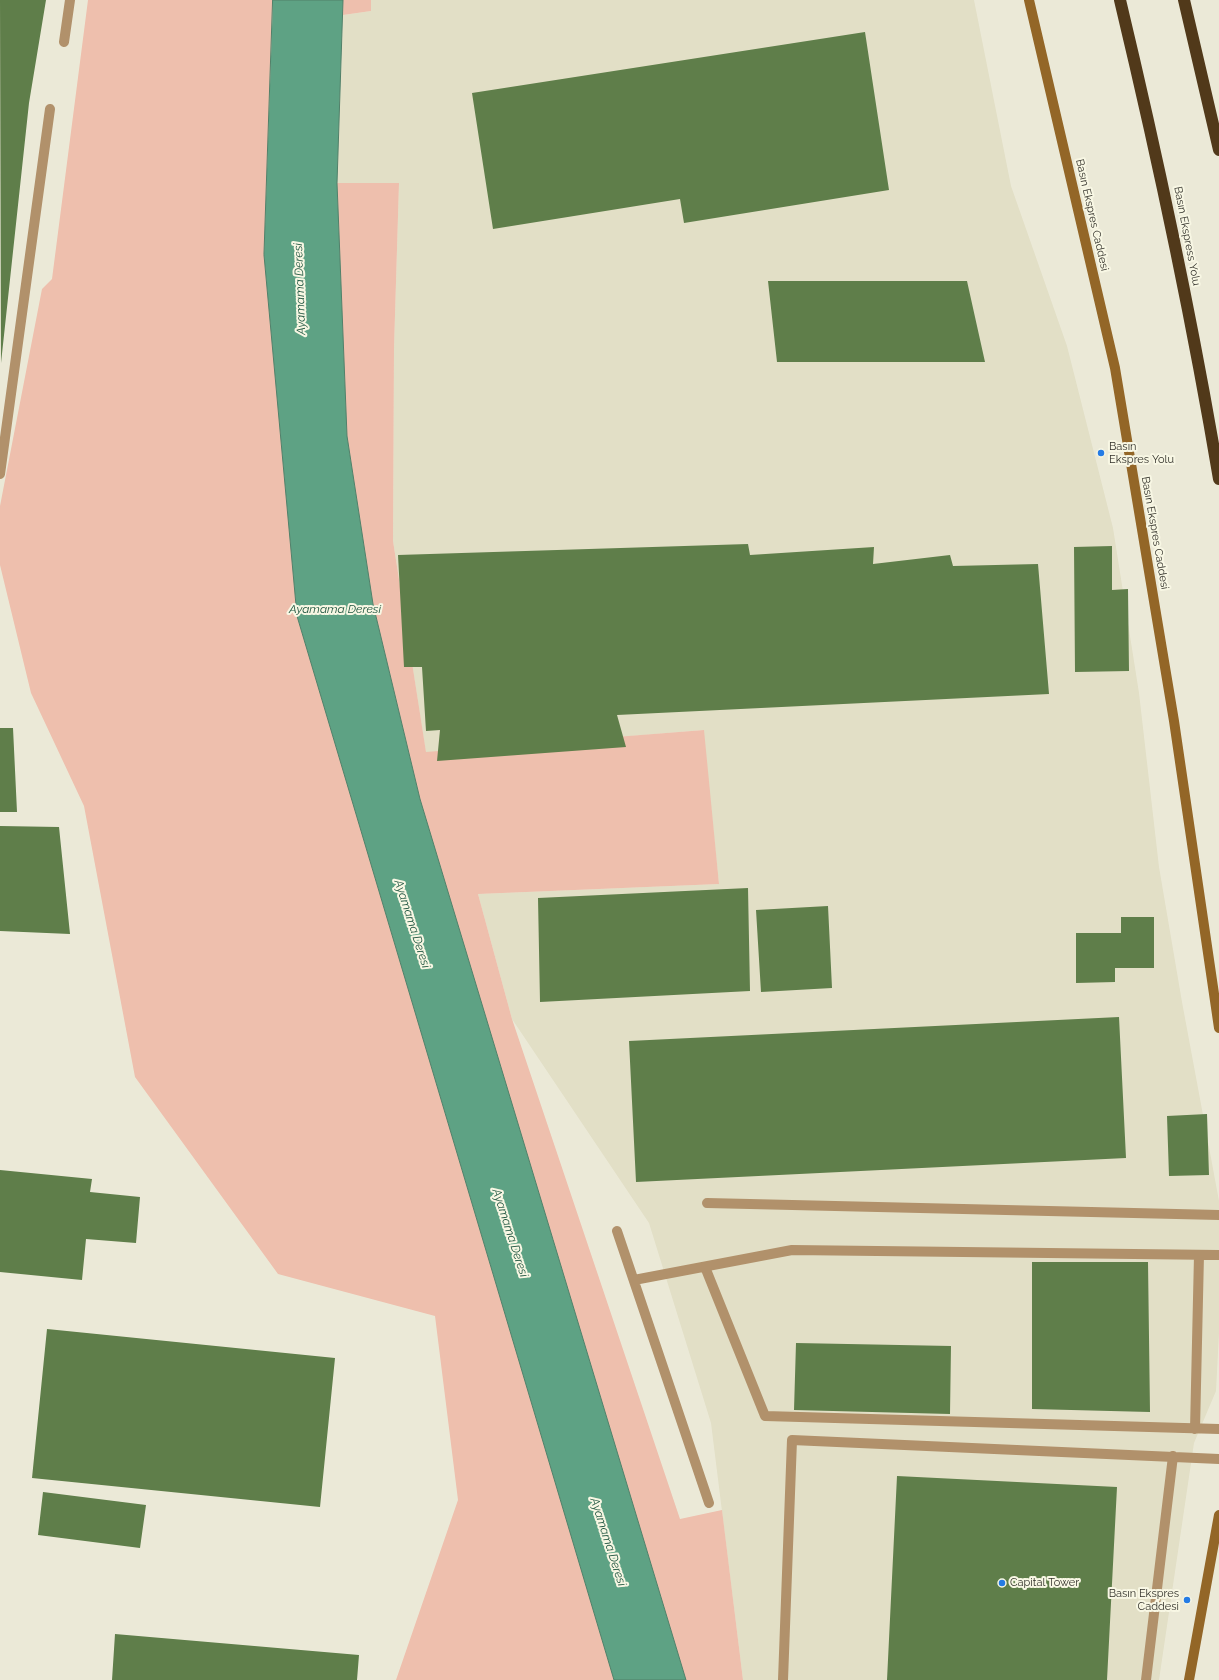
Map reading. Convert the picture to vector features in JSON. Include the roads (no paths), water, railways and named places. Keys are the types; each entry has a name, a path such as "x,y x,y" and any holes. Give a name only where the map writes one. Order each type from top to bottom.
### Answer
{"highway":[{"name":"Basın Ekspress Yolu","path":"1120,0 1164,189 1201,371 1219,479"},
{"path":"1184,0 1219,150"}],"main road":[{"name":"Basın Ekspres Caddesi","path":"1029,0 1115,368 1174,721 1219,1028"},
{"path":"1189,1680 1219,1515"}],"lane":[{"path":"64,42 70,0"},
{"path":"0,474 50,109"},
{"path":"708,1203 1219,1214"},
{"path":"617,1231 709,1503"},
{"path":"634,1280 792,1250 1219,1255"},
{"path":"1196,1429 1199,1255"},
{"path":"705,1267 765,1416 1219,1429"},
{"path":"783,1680 792,1440 1219,1459"},
{"path":"1146,1680 1173,1456"}],"water":[{"name":"Ayamama Deresi","path":"273,0 343,0 337,183 347,436 373,604 420,799 686,1680 614,1680 297,616 264,255"}],"place":[{"name":"Basın Ekspres Yolu","path":"1101,453"},
{"name":"Capital Tower","path":"1002,1583"},
{"name":"Basın Ekspres Caddesi","path":"1187,1600"}]}
